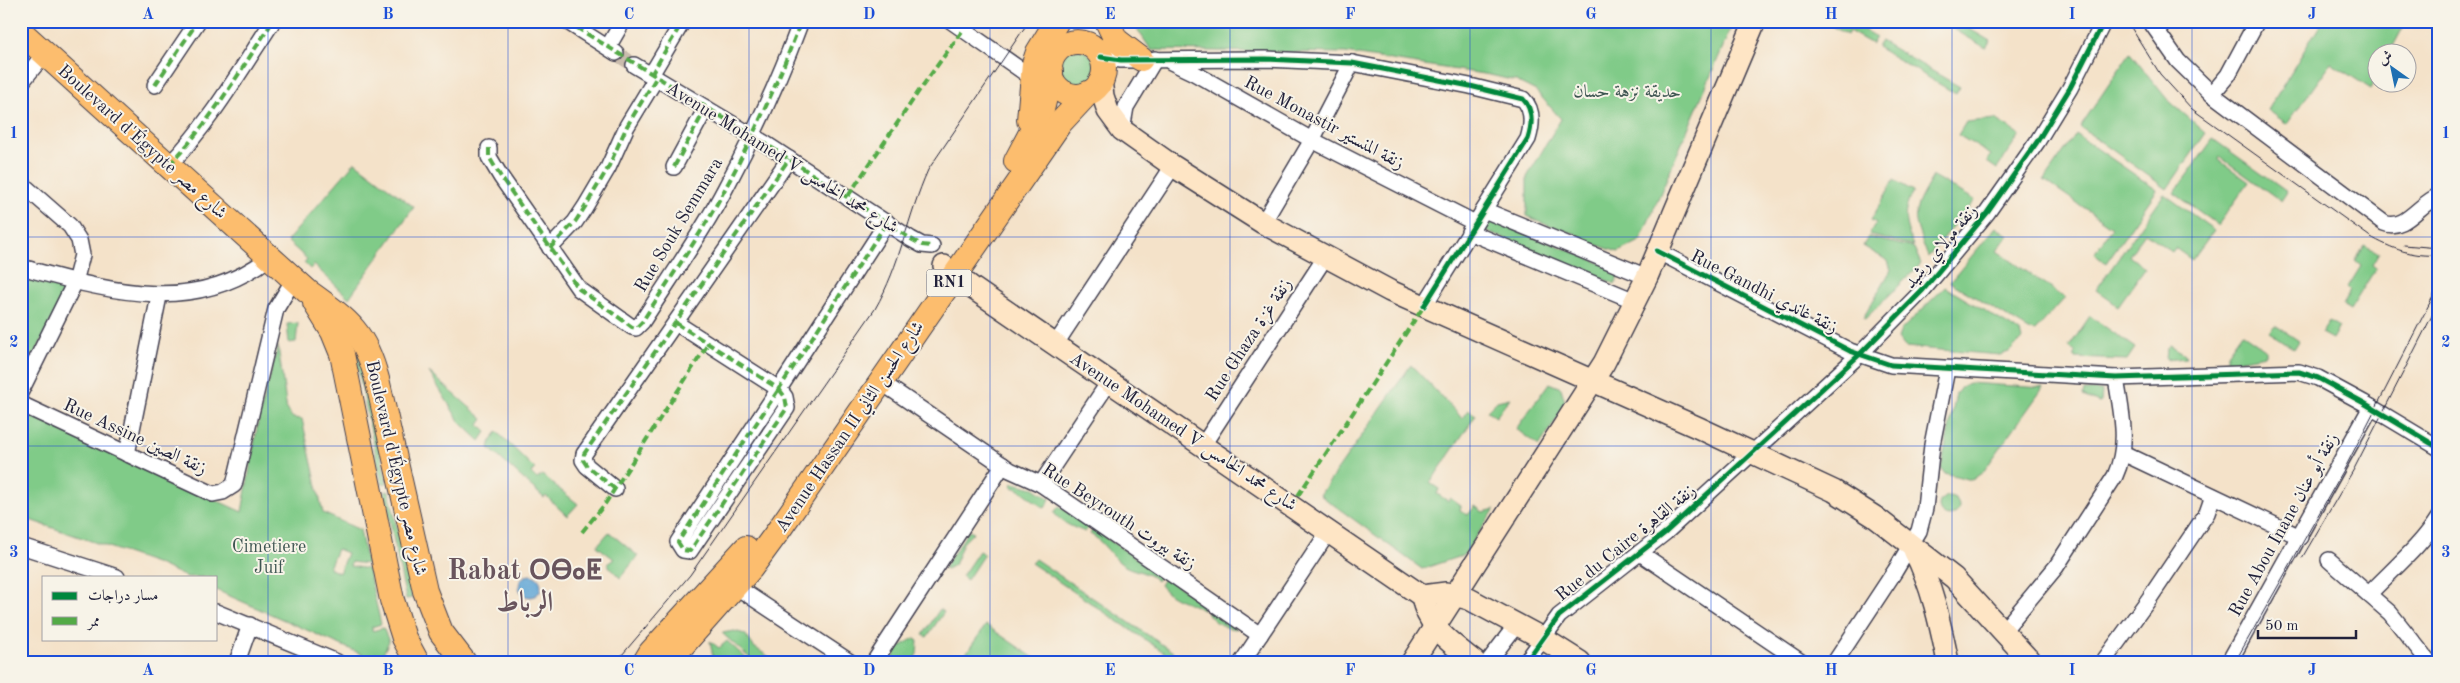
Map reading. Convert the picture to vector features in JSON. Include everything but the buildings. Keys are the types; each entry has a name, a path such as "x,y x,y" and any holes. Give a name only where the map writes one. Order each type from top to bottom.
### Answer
{"main road":[{"path":"1057,21 1038,52 1041,75 1054,82 1062,91 1073,95 1097,70"},
{"name":"RN1","path":"1041,75 1060,48 1073,21"},
{"path":"1096,21 1097,70 1108,111 1122,130 1173,166 1263,223 1390,290 1593,380 1834,491 1875,517 1954,578 2031,662"},
{"path":"1107,21 1116,40 1148,59"},
{"path":"1412,662 1457,595 1593,380 1647,277 1754,21"},
{"name":"Boulevard d'Égypte شارع مصر","path":"21,32 301,285 350,323 367,348 377,379 426,592 448,643 464,662"},
{"path":"1060,48 1071,43 1084,43 1097,70"},
{"name":"Avenue Hassan II شارع الحسن الثاني","path":"675,657 764,551 834,441 949,270 1097,70"},
{"name":"Avenue Hassan II شارع الحسن الثاني","path":"834,441 881,382 1024,148 1044,104 1041,75"},
{"name":"Avenue Mohamed V شارع محمد الخامس","path":"949,270 1422,596"},
{"name":"Boulevard d'Égypte شارع مصر","path":"301,285 328,323 342,354 392,600 404,638 418,662"},
{"path":"675,657 744,592 776,554 834,465 834,441"},
{"path":"404,503 401,526 417,600 431,634 450,662"},
{"path":"1911,545 1926,574 1936,604 1948,662"},
{"path":"1475,662 1435,628 1424,608 1422,596 1434,594 1457,595 1517,624 1580,662"}],"street":[{"path":"155,85 198,21"},
{"path":"169,165 191,143 207,121 273,21"},
{"path":"566,21 612,50 622,21"},
{"path":"489,148 489,157 501,177 550,248 575,222 585,206 683,21"},
{"name":"Rue Souk Semmara","path":"550,248 579,289 598,305 636,328 642,322 696,239 725,190 752,135 802,21"},
{"path":"951,21 1041,75"},
{"name":"زنقة مولاي رشيد","path":"1752,453 1859,355 1923,290 1987,213 2037,142 2070,88 2104,21"},
{"path":"2150,21 2178,61 2212,94 2380,220 2391,225 2399,224 2422,205 2439,196"},
{"path":"2212,94 2228,75 2257,21"},
{"path":"21,83 45,53"},
{"path":"1122,130 1126,107 1148,59"},
{"path":"1097,70 1148,59 1266,59 1352,63 1489,90 1517,97 1526,102 1530,109 1531,122 1528,139 1424,306"},
{"name":"Rue Monastir زنقة المنستير","path":"1148,59 1182,66 1472,228 1635,301"},
{"path":"1263,223 1312,140 1352,63"},
{"name":"Avenue Mohamed V شارع محمد الخامس","path":"634,64 790,159 922,246 932,246"},
{"path":"674,167 706,108"},
{"path":"615,488 584,463 584,454 790,159"},
{"path":"1055,344 1173,166"},
{"path":"21,183 64,220 75,234 82,255 75,282 21,391"},
{"path":"1484,210 1647,277"},
{"path":"676,323 779,389 786,397 787,408 690,551 683,550 678,542 779,389 887,222"},
{"name":"Rue Gandhi زنقة غاندي","path":"1657,252 1859,355 1890,365 2116,378 2299,372 2318,378 2439,448"},
{"name":"Rue Ghaza زنقة غزة","path":"1203,445 1326,256"},
{"path":"21,267 75,282 159,296 200,290 222,284 246,274 270,257"},
{"name":"Rue Assine زنقة الصين","path":"21,402 25,406 213,494 223,492 234,485 276,309 301,285"},
{"path":"127,454 159,296"},
{"path":"1835,662 1919,531 1925,508 1932,445 1947,369"},
{"path":"2003,631 2056,567 2115,476 2123,453 2124,430 2116,378"},
{"name":"Rue Beyrouth زنقة بيروت","path":"881,382 1003,465 1021,476 1041,484 1260,635"},
{"path":"1041,484 1109,382"},
{"name":"Rue Abou Inane زنقة أبو عنان","path":"2229,662 2371,407"},
{"name":"Rue du Caire زنقة القاهرة","path":"1526,662 1559,616 1640,553 1752,453"},
{"path":"2123,453 2300,537"},
{"path":"874,662 1003,465"},
{"path":"2103,662 2150,599 2207,513 2213,496"},
{"path":"2368,594 2403,560 2439,517"},
{"path":"1243,661 1329,531"},
{"path":"21,546 114,576"},
{"path":"1640,553 1781,656 1801,662"},
{"path":"2329,560 2390,613 2429,662"},
{"path":"744,592 850,662"},
{"path":"218,613 338,662"},
{"path":"1488,662 1517,624"},
{"path":"237,662 250,625"}],"green space":[{"name":"حديقة نزهة حسان","path":"1132,21 1734,21 1640,241 1618,252 1579,239 1576,234 1549,226 1527,216 1527,177 1561,119 1536,91 1516,81 1490,75 1345,53 1151,50"},
{"path":"1823,21 1848,21 1876,37 1872,44 1849,31 1847,35"},
{"path":"1940,21 1956,21 1990,41 1986,48"},
{"path":"2322,21 2406,22 2395,42 2368,42 2368,87 2331,63 2287,124 2268,110"},
{"path":"1881,41 1960,87 1956,94 1877,47"},
{"path":"1076,49 1090,54 1095,68 1090,82 1076,87 1062,82 1057,68 1062,54"},
{"path":"2130,53 2167,99 2206,133 2167,189 2080,127"},
{"path":"1995,119 2020,135 1997,169 1987,162 1991,155 1958,135 1966,122"},
{"path":"2076,134 2157,190 2106,263 2094,254 2112,227 2044,180"},
{"path":"2213,139 2287,192 2281,201 2220,157 2219,160 2249,182 2218,225 2174,193"},
{"path":"355,162 414,207 349,298 314,265 310,269 304,263 307,259 287,241"},
{"path":"1933,176 1975,200 1928,257 1915,215 1920,200"},
{"path":"1894,180 1913,191 1909,199 1905,218 1913,246 1869,235 1876,223 1871,220"},
{"path":"2164,194 2214,230 2192,260 2175,248 2172,252 2145,233 2129,256 2145,268 2118,306 2096,290"},
{"path":"1487,217 1620,271 1615,284 1482,229"},
{"path":"1996,227 2008,235 1997,251 2065,298 2035,331 2029,330 1950,282"},
{"path":"1868,237 1914,248 1921,264 1865,319 1863,318 1891,270 1888,261 1863,246"},
{"path":"2365,245 2379,253 2372,265 2376,268 2350,310 2342,305 2351,290 2348,287 2361,266 2355,261"},
{"path":"21,278 66,290 21,384"},
{"path":"1945,287 2020,332 2022,339 2009,352 2000,355 1905,347 1898,338 1901,330"},
{"path":"2090,316 2135,348 2127,360 2075,358 2075,351 2069,347"},
{"path":"2329,321 2339,327 2332,339 2321,333"},
{"path":"298,323 296,342 289,343 287,324"},
{"path":"2275,325 2299,341 2294,349 2269,332"},
{"path":"2242,333 2265,349 2265,355 2233,361 2227,360 2227,354"},
{"path":"2170,345 2185,354 2186,358 2166,360 2167,348"},
{"name":"Cimetiere Juif","path":"278,346 287,411 293,418 302,419 323,513 360,530 367,564 351,562 350,566 368,569 381,624 372,627 372,631 383,628 389,641 380,660 377,661 218,591 218,576 184,576 158,564 21,517 21,410 242,512 259,417","holes":["337,549 347,553 339,573 329,568"]},
{"path":"353,346 359,353 387,483 382,484"},
{"path":"1411,365 1462,418 1468,410 1476,415 1430,483 1439,489 1437,494 1448,501 1450,498 1461,506 1460,510 1468,515 1475,506 1483,512 1495,509 1464,555 1422,569 1320,495"},
{"path":"429,372 483,419 479,425 486,432 480,441 459,421"},
{"path":"1549,383 1561,388 1566,405 1539,446 1516,429"},
{"path":"1969,383 2043,388 1983,472 1972,480 1944,473 1941,468 1956,394 1962,386"},
{"path":"2084,390 2102,391 2101,402 2099,403 2083,396"},
{"path":"1510,398 1496,417 1487,411 1497,401"},
{"path":"497,432 535,469 531,473 537,479 542,475 578,504 567,516 546,496 544,498 489,448 491,440"},
{"path":"1013,483 1034,488 1050,499 1045,508 1012,487"},
{"path":"389,491 412,598 406,599 384,492"},
{"path":"1949,496 1956,499 1959,506 1956,513 1949,516 1942,513 1939,506 1942,499"},
{"path":"1059,506 1089,526 1085,532 1068,525 1057,517 1054,513"},
{"path":"1093,529 1161,575 1157,581 1145,573 1120,563 1100,541 1090,534"},
{"path":"969,530 974,532 963,543 954,565 947,569 944,568"},
{"path":"609,532 638,556 620,578 607,564 614,559 597,546"},
{"path":"979,551 984,554 967,580 962,576"},
{"path":"1035,559 1176,654 1174,659 1031,563"},
{"path":"1165,577 1206,605 1203,610 1175,597 1165,590 1160,585"},
{"path":"1210,608 1235,626 1236,629 1216,622 1206,612"},
{"path":"940,609 944,612 927,637 923,635"},
{"path":"986,625 1040,662 960,662"},
{"path":"734,631 745,634 754,647 777,662 754,662 722,633"},
{"path":"914,638 918,641 917,654 913,662 891,662 898,648"},
{"path":"710,641 719,648 727,641 748,660 714,662"}],"water":[{"path":"530,575 540,582 541,586 534,596 530,597 520,590 519,586 526,576"}],"tunnel":[{"path":"616,53 634,65"}],"tram line":[{"path":"616,662 690,575 875,309 898,258 928,170 1029,21"},
{"path":"2127,21 2160,74 2192,109 2369,236 2403,251 2420,255 2439,255"},
{"path":"2404,245 2439,248"},
{"path":"2235,662 2346,466 2439,285"},
{"path":"2302,558 2354,469 2439,302"}],"marked path":[{"path":"155,85 198,21"},
{"path":"169,165 198,132 273,21"},
{"path":"566,21 766,144 911,239 922,245 932,246"},
{"path":"651,75 683,21"},
{"path":"489,148 489,157 501,177 579,289 636,328 642,322 685,256 725,189 766,106 801,21"},
{"path":"848,196 963,30"},
{"path":"550,248 575,222 585,207 608,168 627,126 656,78"},
{"path":"674,167 706,108"},
{"path":"615,489 587,466 583,460 584,454 789,159"},
{"path":"676,323 779,389 887,222"},
{"path":"1291,506 1424,306"},
{"path":"582,532 605,504 708,344"},
{"path":"779,389 785,397 787,408 690,551 683,550 678,542 779,389"}],"cycle path":[{"path":"1526,662 1559,616 1666,532 1859,355 1923,290 1987,213 2037,142 2070,88 2104,21"},
{"path":"1101,57 1121,60 1266,59 1352,63 1470,86 1523,99 1527,103 1531,118 1528,139 1424,306"},
{"path":"1657,251 1850,351 1891,365 2116,378 2299,372 2318,378 2439,448"}],"district":[{"name":"Rabat ⵔⴱⴰⵟ الرباط","path":"525,588"}]}
